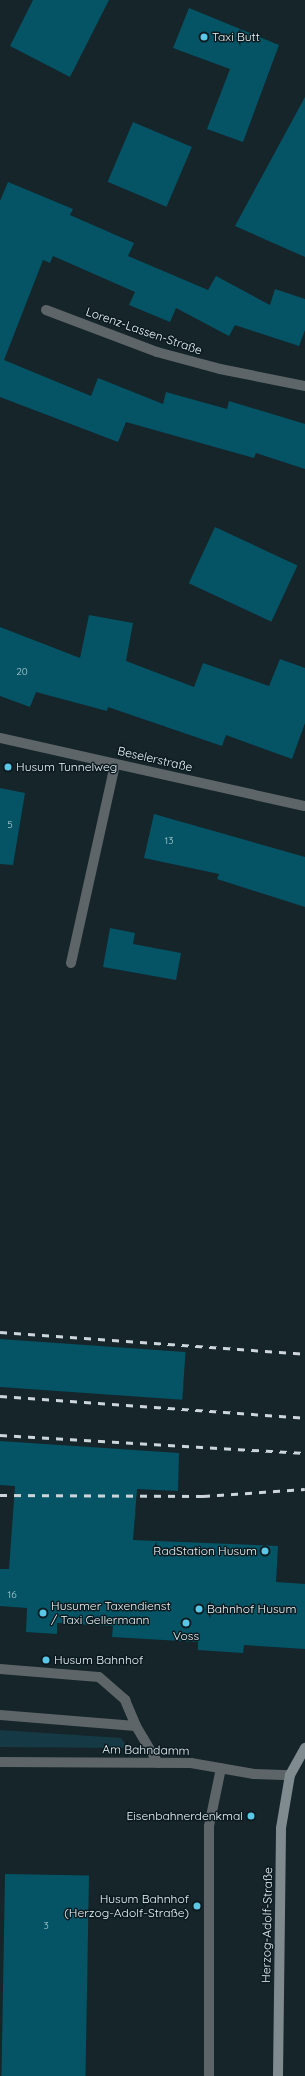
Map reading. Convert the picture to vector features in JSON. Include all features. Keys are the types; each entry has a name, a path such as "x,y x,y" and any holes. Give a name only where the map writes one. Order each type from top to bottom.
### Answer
{"main road":[{"name":"Herzog-Adolf-Straße","path":"278,2076 281,1828 290,1775 305,1748"}],"street":[{"name":"Lorenz-Lassen-Straße","path":"46,310 157,352 220,369 305,386"},
{"name":"Beselerstraße","path":"0,738 305,806"},
{"path":"71,963 115,764"},
{"path":"0,1669 99,1677 125,1700 136,1726 158,1763"},
{"path":"0,1715 136,1726"},
{"name":"Am Bahndamm","path":"0,1762 191,1763 254,1774 290,1775"},
{"path":"209,2076 209,1826 221,1768"}],"shaded area":[{"path":"0,1730 121,1738 128,1748 0,1747"}],"building":[{"path":"33,0 109,0 70,77 10,46"},
{"path":"189,8 279,45 243,142 207,129 230,69 173,48"},
{"path":"305,97 305,257 235,226"},
{"path":"133,122 192,147 167,207 108,182"},
{"path":"8,182 73,209 70,215 134,243 128,256 208,290 216,276 270,305 275,289 305,299 305,330 299,346 235,325 229,336 176,308 170,322 129,305 135,292 53,256 50,263 43,260 4,360 91,396 98,378 163,404 166,392 227,409 229,401 305,424 305,469 256,453 254,458 126,422 118,442 0,397 0,201"},
{"path":"215,527 297,565 271,622 189,583"},
{"path":"89,615 133,623 126,661 194,687 203,663 269,686 280,659 305,668 305,723 292,759 226,735 222,746 108,707 107,711 36,692 30,707 0,696 0,627 80,658"},
{"path":"0,788 25,793 13,865 0,864"},
{"path":"154,814 305,857 305,907 217,879 219,874 144,858"},
{"path":"110,928 135,933 133,944 181,953 176,980 103,967"},
{"path":"0,1339 186,1352 182,1400 0,1387"},
{"path":"0,1441 179,1453 178,1491 137,1489 133,1540 278,1546 276,1582 305,1584 305,1649 244,1645 243,1653 198,1650 198,1642 112,1637 113,1626 57,1623 57,1634 26,1632 27,1608 0,1606 0,1569 9,1569 15,1486 0,1485"},
{"path":"5,1874 89,1875 85,2076 1,2076"}],"railway":[{"path":"0,1332 305,1354"},
{"path":"0,1396 305,1418"},
{"path":"0,1435 305,1453"},
{"path":"0,1495 203,1496 305,1489"}],"place":[{"name":"Taxi Butt","path":"204,37"},
{"name":"Husum Tunnelweg","path":"8,767"},
{"name":"RadStation Husum","path":"265,1551"},
{"name":"Bahnhof Husum","path":"199,1609"},
{"name":"Husumer Taxendienst / Taxi Gellermann","path":"43,1613"},
{"name":"Voss","path":"186,1623"},
{"name":"Husum Bahnhof","path":"46,1660"},
{"name":"Eisenbahnerdenkmal","path":"251,1816"},
{"name":"Husum Bahnhof (Herzog-Adolf-Straße)","path":"197,1906"}]}
